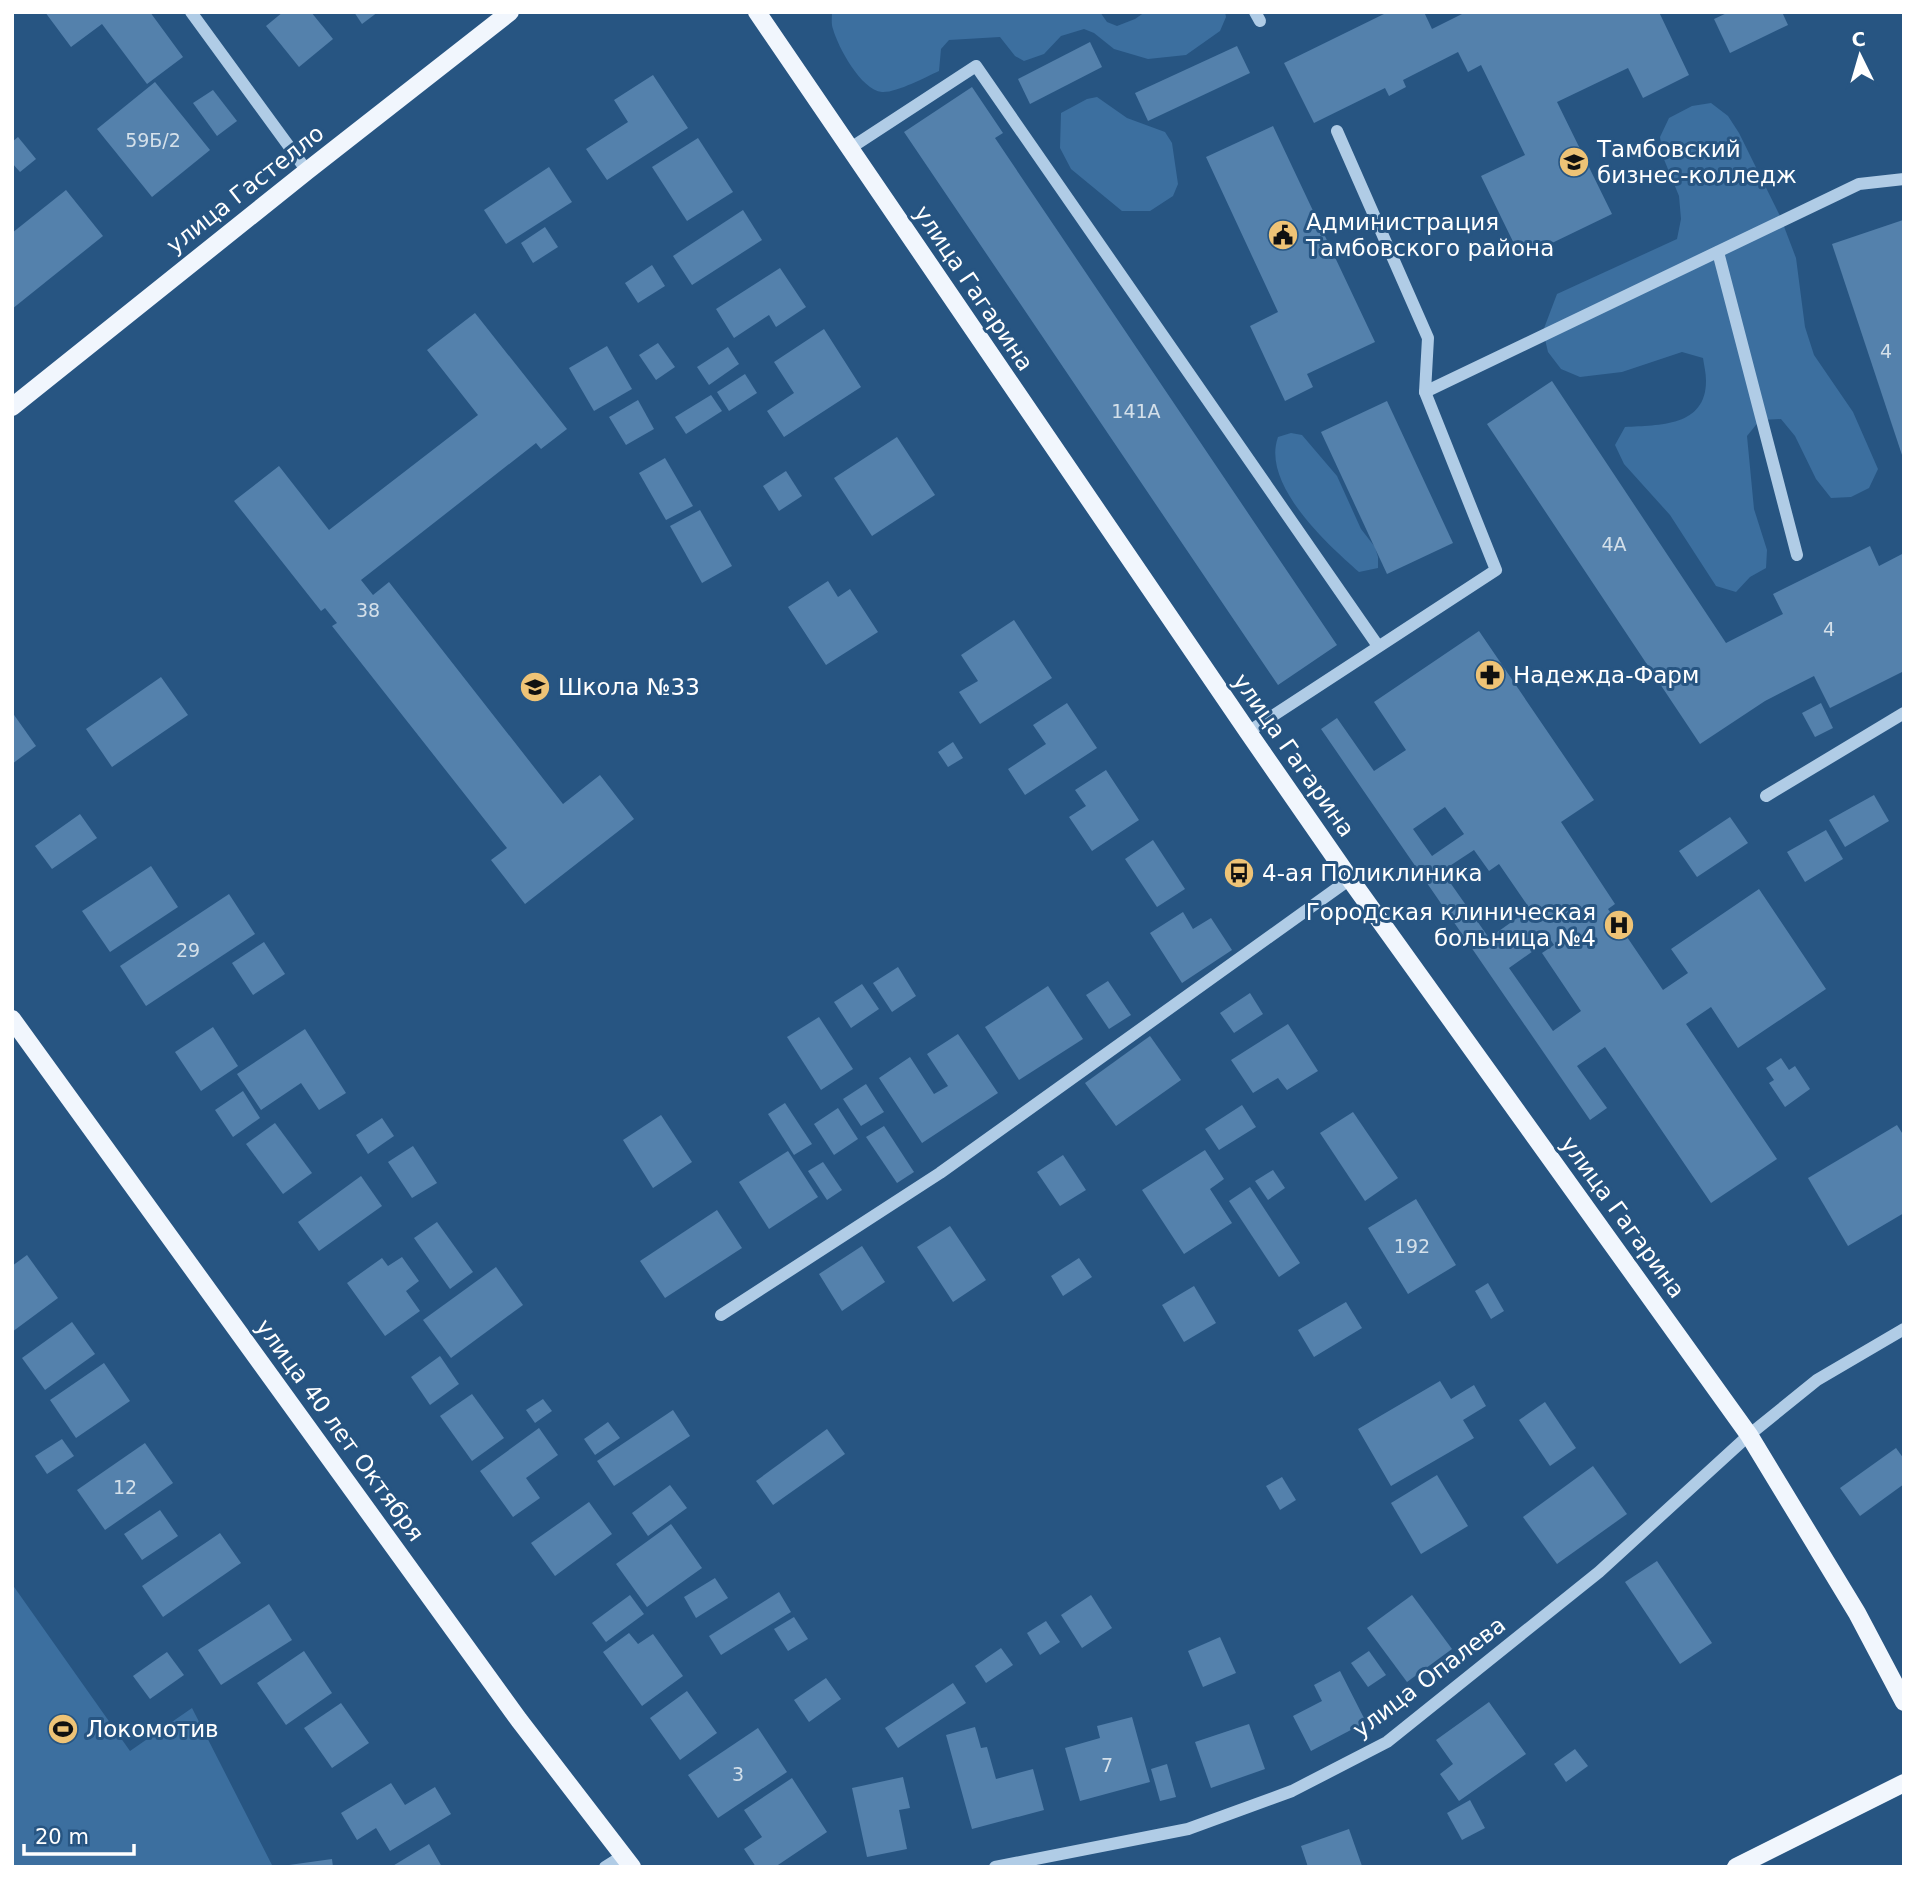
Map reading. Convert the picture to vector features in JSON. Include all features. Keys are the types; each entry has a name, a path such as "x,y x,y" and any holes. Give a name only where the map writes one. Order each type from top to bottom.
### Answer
{"main road":[{"name":"улица Гастелло","path":"12,407 510,12"},
{"name":"улица Гагарина","path":"757,12 1350,879 1749,1435 1857,1613 1904,1702"},
{"name":"улица 40 лет Октября","path":"12,1019 519,1720 628,1861"},
{"path":"1736,1867 1904,1783"}],"street":[{"path":"191,12 307,171"},
{"path":"849,149 976,66 1378,646"},
{"path":"1248,732 1496,570 1425,392 1428,338 1337,131"},
{"path":"1425,392 1859,184 1904,179"},
{"path":"1718,252 1797,555"},
{"path":"1766,796 1904,713"},
{"path":"722,1315 940,1174 1350,879"},
{"name":"улица Опалева","path":"995,1867 1188,1829 1292,1791 1387,1742 1599,1572 1749,1435 1817,1380 1904,1329"},
{"path":"605,1867 628,1861"}],"shaded area":[{"path":"832,12 1100,12 1107,22 1117,26 1145,12 1225,12 1226,17 1220,31 1186,55 1148,59 1114,49 1094,33 1084,29 1061,36 1044,54 1024,61 1015,56 1000,37 949,40 941,49 939,71 903,87 882,92 866,84 845,56 832,25"},
{"path":"1097,97 1127,118 1165,132 1172,143 1178,184 1173,196 1150,211 1122,211 1071,169 1060,148 1061,113 1087,99"},
{"path":"1711,103 1728,116 1739,133 1780,216 1796,258 1805,327 1814,355 1853,412 1878,469 1869,488 1851,497 1831,498 1816,479 1795,436 1781,419 1760,420 1747,436 1754,509 1767,550 1766,568 1750,577 1736,592 1716,586 1670,515 1624,464 1615,445 1625,427 1666,424 1689,415 1698,407 1704,396 1706,381 1703,358 1682,352 1622,372 1580,377 1561,369 1548,352 1543,331 1557,294 1677,239 1681,219 1679,196 1663,157 1660,137 1669,118 1692,106"},
{"path":"1291,433 1302,435 1337,476 1361,529 1375,547 1378,568 1359,572 1330,546 1300,512 1279,474 1275,455 1278,437"},
{"name":"Локомотив","path":"12,1584 130,1751 192,1708 271,1867 12,1867"}],"building":[{"path":"45,12 150,12 183,57 147,84 102,24 71,47"},
{"path":"283,12 311,12 333,39 299,67 266,26"},
{"path":"354,12 378,12 362,24"},
{"path":"1388,12 1424,12 1432,29 1466,12 1659,12 1689,75 1643,98 1628,68 1557,102 1612,214 1521,258 1481,176 1525,155 1481,65 1468,72 1458,52 1403,80 1406,87 1389,96 1385,88 1314,123 1284,63"},
{"path":"1729,12 1782,12 1788,25 1730,53 1714,19"},
{"path":"1090,42 1102,67 1030,104 1018,79"},
{"path":"1237,46 1250,73 1148,121 1135,93"},
{"path":"653,75 688,128 607,180 586,149 628,122 614,100"},
{"path":"155,82 210,150 152,197 97,129"},
{"path":"972,87 1003,133 995,138 1337,645 1278,685 904,132"},
{"path":"213,90 237,121 217,136 193,103"},
{"name":"Администрация Тамбовского района","path":"1273,126 1375,342 1307,374 1313,387 1285,401 1250,326 1278,312 1206,157"},
{"path":"18,137 36,159 20,172 12,163 12,142"},
{"path":"698,138 733,192 687,221 652,167"},
{"path":"549,167 572,202 506,244 484,210"},
{"path":"66,190 103,236 12,309 12,233"},
{"path":"743,210 762,240 692,285 673,256"},
{"path":"1903,220 1904,223 1903,458 1832,244"},
{"path":"545,227 558,247 533,263 521,243"},
{"path":"652,265 665,286 638,303 625,283"},
{"path":"780,268 806,307 776,327 769,315 734,338 716,309"},
{"path":"475,313 567,429 541,449 536,443 361,580 373,595 389,582 563,804 600,775 634,819 525,904 491,860 507,848 332,626 337,623 325,608 321,611 234,501 279,466 329,530 478,415 427,350"},
{"path":"824,329 861,387 784,437 767,411 794,393 774,362"},
{"path":"658,343 675,367 656,380 639,355"},
{"path":"607,346 632,389 594,411 569,368"},
{"path":"728,347 739,364 709,385 697,367"},
{"path":"745,374 757,393 729,411 717,392"},
{"path":"1552,381 1726,643 1783,614 1773,594 1870,546 1879,566 1904,553 1904,671 1830,708 1814,676 1765,701 1700,744 1487,424"},
{"path":"711,395 722,411 686,434 675,417"},
{"path":"638,400 654,429 626,445 609,417"},
{"path":"1387,401 1453,543 1387,574 1321,432"},
{"path":"897,437 935,495 872,536 834,478"},
{"path":"665,458 693,506 666,520 639,473"},
{"path":"786,471 802,496 779,511 763,486"},
{"path":"700,510 732,566 702,583 670,526"},
{"path":"828,581 838,597 850,589 878,632 826,665 788,607"},
{"path":"1014,620 1052,678 980,724 959,692 978,681 961,655"},
{"path":"1479,631 1594,800 1561,822 1615,904 1608,909 1663,990 1688,973 1671,949 1759,889 1826,989 1738,1048 1711,1007 1686,1024 1777,1159 1711,1203 1605,1047 1577,1066 1607,1108 1590,1120 1321,729 1337,718 1374,771 1406,750 1374,702","holes":["1445,807 1464,834 1432,856 1413,829","1474,850 1489,871 1499,864 1530,909 1489,938 1442,871","1550,939 1554,945 1542,953 1581,1011 1553,1031 1509,968"]},
{"path":"161,677 188,715 112,767 86,729"},
{"path":"1067,703 1097,748 1025,795 1008,769 1046,744 1033,725"},
{"path":"1821,703 1833,728 1815,737 1802,713"},
{"path":"12,712 36,746 12,764"},
{"path":"953,742 963,758 948,767 938,752"},
{"path":"1106,770 1139,820 1092,851 1069,817 1086,806 1075,790"},
{"path":"1874,795 1889,821 1845,847 1829,820"},
{"path":"80,814 97,838 52,869 35,846"},
{"path":"1730,817 1748,843 1697,877 1679,851"},
{"path":"1826,830 1843,859 1805,882 1787,852"},
{"path":"1153,840 1185,889 1157,907 1125,859"},
{"path":"151,866 178,907 110,952 82,911"},
{"path":"229,894 255,934 146,1006 120,966"},
{"path":"1183,912 1193,929 1211,918 1232,950 1182,983 1150,933"},
{"path":"264,942 285,974 253,995 232,963"},
{"path":"898,967 916,996 892,1012 873,983"},
{"path":"1108,981 1131,1015 1109,1029 1086,995"},
{"path":"862,984 879,1009 851,1028 834,1002"},
{"path":"1048,986 1083,1039 1019,1080 985,1027"},
{"path":"1250,993 1263,1014 1234,1033 1220,1013"},
{"path":"819,1017 853,1069 821,1090 787,1037"},
{"path":"1288,1024 1318,1071 1287,1090 1278,1078 1253,1093 1231,1060"},
{"path":"213,1027 238,1066 201,1091 175,1052"},
{"path":"305,1029 346,1093 319,1110 301,1083 261,1110 237,1074"},
{"path":"958,1034 998,1093 922,1143 879,1078 910,1057 934,1094 948,1086 927,1054"},
{"path":"1150,1036 1181,1080 1116,1126 1085,1083"},
{"path":"1781,1058 1789,1070 1795,1066 1810,1089 1785,1107 1769,1083 1774,1080 1766,1068"},
{"path":"866,1084 884,1112 861,1126 843,1099"},
{"path":"243,1091 260,1118 233,1137 215,1110"},
{"path":"785,1103 812,1144 794,1155 768,1114"},
{"path":"1242,1105 1256,1127 1219,1150 1205,1129"},
{"path":"838,1108 858,1139 834,1155 814,1124"},
{"path":"1353,1112 1398,1178 1365,1201 1320,1133"},
{"path":"661,1115 692,1162 653,1188 623,1140"},
{"path":"382,1118 394,1136 368,1154 356,1135"},
{"path":"275,1123 312,1173 283,1194 246,1144"},
{"path":"1897,1125 1904,1136 1904,1213 1848,1246 1808,1178"},
{"path":"884,1126 914,1172 897,1183 866,1137"},
{"path":"413,1146 437,1183 412,1198 388,1162"},
{"path":"1205,1150 1224,1179 1210,1189 1232,1223 1184,1254 1142,1190"},
{"path":"788,1151 818,1197 769,1229 739,1182"},
{"path":"1063,1155 1086,1190 1060,1206 1037,1172"},
{"path":"823,1162 842,1190 827,1200 808,1171"},
{"path":"1273,1170 1285,1188 1268,1200 1255,1181"},
{"path":"361,1176 382,1206 319,1251 298,1222"},
{"path":"1250,1187 1300,1263 1279,1277 1229,1201"},
{"path":"1416,1199 1456,1265 1408,1294 1368,1228"},
{"path":"717,1210 742,1248 665,1298 640,1261"},
{"path":"437,1222 473,1272 450,1289 414,1238"},
{"path":"950,1226 986,1280 953,1302 917,1247"},
{"path":"862,1246 885,1282 842,1311 819,1274"},
{"path":"27,1255 58,1298 12,1332 12,1266"},
{"path":"402,1257 419,1281 406,1291 420,1311 385,1336 347,1283 382,1258 388,1266"},
{"path":"1079,1258 1092,1277 1063,1296 1051,1276"},
{"path":"496,1267 523,1305 451,1358 423,1320"},
{"path":"1488,1283 1504,1311 1491,1319 1475,1291"},
{"path":"1194,1286 1216,1323 1184,1342 1162,1305"},
{"path":"1346,1302 1362,1328 1314,1357 1298,1330"},
{"path":"72,1322 95,1354 45,1390 22,1358"},
{"path":"440,1356 459,1384 430,1405 411,1377"},
{"path":"104,1363 130,1401 76,1438 50,1400"},
{"path":"1440,1381 1451,1399 1474,1385 1486,1406 1463,1420 1474,1438 1391,1486 1358,1429"},
{"path":"472,1394 504,1438 472,1461 440,1416"},
{"path":"543,1399 552,1411 535,1423 526,1410"},
{"path":"1545,1402 1576,1448 1550,1466 1519,1420"},
{"path":"673,1410 690,1436 614,1486 597,1461"},
{"path":"608,1422 620,1438 595,1455 584,1439"},
{"path":"539,1428 558,1455 526,1478 540,1498 513,1517 480,1471"},
{"path":"827,1429 845,1454 773,1505 756,1481"},
{"path":"62,1439 74,1456 47,1474 35,1456"},
{"path":"145,1443 173,1483 105,1530 77,1490"},
{"path":"1896,1448 1904,1459 1904,1484 1860,1516 1840,1488"},
{"path":"1593,1466 1627,1514 1557,1564 1523,1517"},
{"path":"1437,1475 1468,1526 1421,1554 1391,1503"},
{"path":"1282,1477 1296,1500 1280,1510 1266,1486"},
{"path":"670,1485 687,1508 648,1536 632,1513"},
{"path":"589,1502 612,1534 555,1576 531,1543"},
{"path":"160,1510 178,1536 142,1560 124,1534"},
{"path":"671,1524 702,1568 647,1607 616,1564"},
{"path":"220,1533 241,1563 163,1617 142,1586"},
{"path":"1657,1561 1712,1643 1680,1664 1625,1582"},
{"path":"715,1578 728,1598 696,1618 684,1597"},
{"path":"779,1592 791,1612 721,1655 709,1636"},
{"path":"630,1595 644,1614 606,1642 592,1623"},
{"path":"1091,1595 1112,1628 1082,1648 1061,1615"},
{"path":"1412,1595 1452,1649 1407,1682 1367,1628"},
{"path":"269,1604 292,1640 221,1685 198,1650"},
{"path":"794,1617 808,1639 788,1651 774,1629"},
{"path":"1046,1621 1060,1642 1040,1655 1027,1633"},
{"path":"629,1633 638,1644 653,1634 683,1676 642,1706 603,1652"},
{"path":"1220,1637 1236,1673 1203,1687 1188,1651"},
{"path":"1001,1648 1013,1665 986,1683 975,1666"},
{"path":"304,1651 332,1693 286,1725 257,1683"},
{"path":"1369,1651 1386,1675 1368,1687 1351,1663"},
{"path":"167,1652 184,1675 150,1699 133,1676"},
{"path":"1340,1671 1366,1722 1311,1751 1293,1716 1322,1701 1314,1685"},
{"path":"826,1678 841,1699 809,1722 794,1700"},
{"path":"953,1683 966,1703 898,1748 885,1728"},
{"path":"687,1691 717,1733 680,1760 650,1718"},
{"path":"1489,1702 1526,1754 1459,1801 1440,1774 1453,1764 1436,1740"},
{"path":"341,1703 369,1743 332,1768 304,1728"},
{"path":"1132,1717 1150,1782 1080,1801 1065,1748 1100,1738 1097,1726"},
{"path":"1249,1724 1265,1769 1211,1788 1195,1742"},
{"path":"975,1727 981,1748 987,1747 996,1779 1033,1769 1044,1810 972,1829 946,1735"},
{"path":"758,1728 787,1772 718,1818 688,1775"},
{"path":"1575,1749 1588,1766 1566,1782 1554,1764"},
{"path":"1167,1764 1176,1797 1160,1801 1151,1769"},
{"path":"903,1777 910,1808 899,1810 907,1849 867,1857 852,1788"},
{"path":"792,1778 827,1832 775,1867 756,1867 744,1849 762,1837 744,1810"},
{"path":"391,1783 405,1805 435,1787 451,1814 390,1851 376,1828 357,1840 341,1813"},
{"path":"1470,1800 1485,1828 1462,1840 1447,1813"},
{"path":"1349,1829 1362,1866 1308,1867 1301,1846"},
{"path":"429,1844 442,1867 391,1867"},
{"path":"332,1859 333,1867 289,1865"}],"place":[{"name":"Тамбовский бизнес-колледж","path":"1574,162"},
{"name":"Администрация Тамбовского района","path":"1283,235"},
{"name":"Надежда-Фарм","path":"1490,675"},
{"name":"Школа №33","path":"535,687"},
{"name":"4-ая Поликлиника","path":"1239,873"},
{"name":"Городская клиническая больница №4","path":"1619,925"},
{"name":"Локомотив","path":"63,1729"}]}
